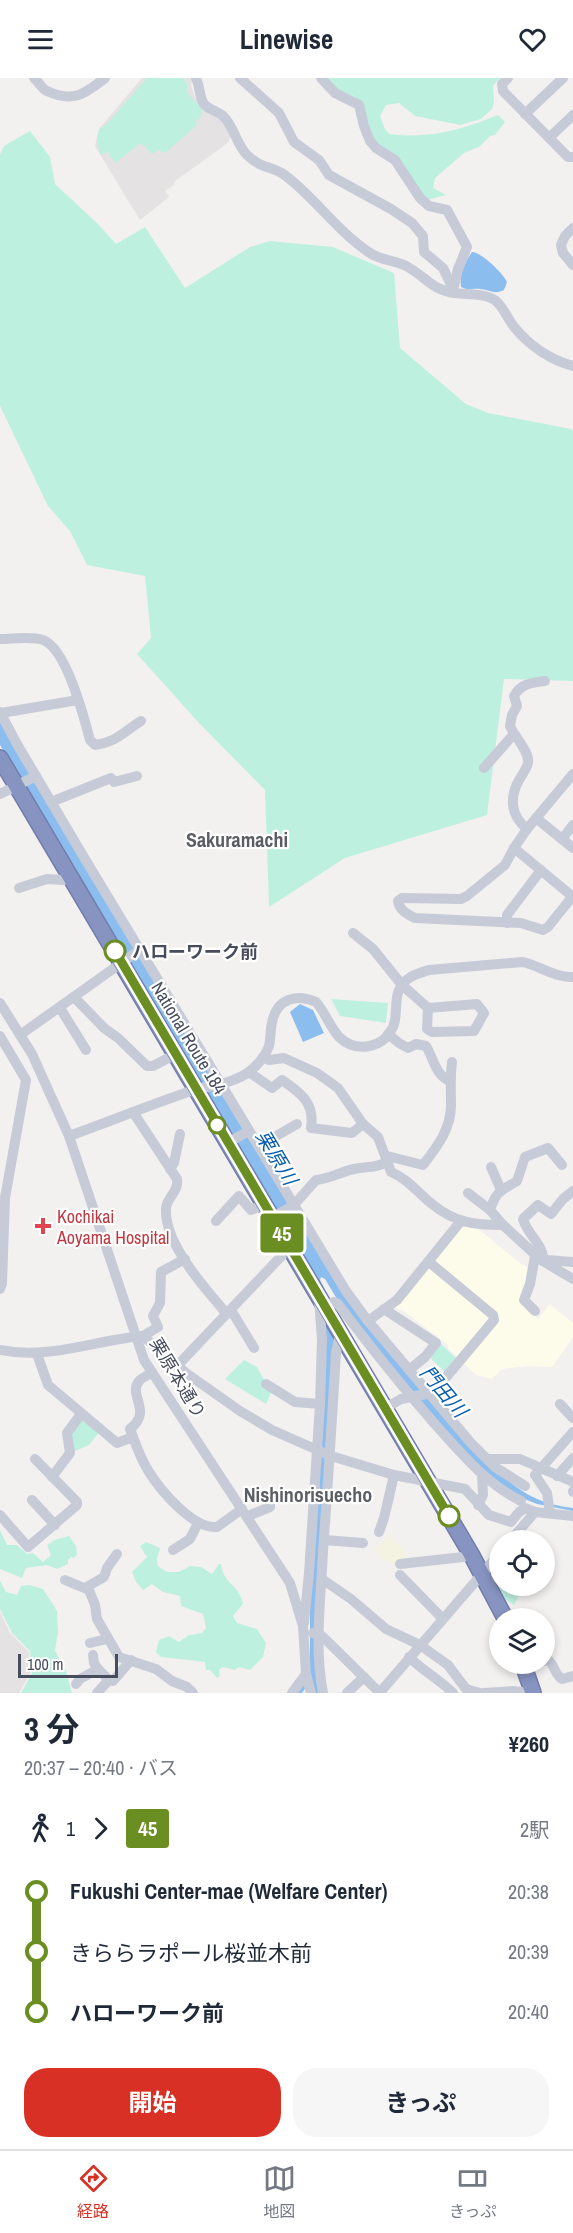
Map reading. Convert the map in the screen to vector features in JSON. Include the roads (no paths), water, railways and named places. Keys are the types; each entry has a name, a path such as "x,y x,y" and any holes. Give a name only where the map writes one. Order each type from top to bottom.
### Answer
{"highway":[{"name":"National Route 184","path":"0,758 123,960 176,1054 200,1089 340,1334 471,1554 500,1608"},
{"path":"530,1674 532,1693"}],"street":[{"path":"33,78 45,90 73,97 81,95 105,78"},
{"path":"196,78 202,101 206,106 224,116 237,142 255,162 285,175 316,201 341,229 370,252 411,269 438,289 489,297 498,302 515,329 539,351 559,363 573,366"},
{"path":"240,78 279,113 291,138 319,160 329,175 391,209 419,230 424,240 422,247 424,252 443,268 454,290"},
{"path":"321,78 335,93 359,105 370,141 376,148 395,160 420,198 429,206 447,210 467,247 454,290"},
{"path":"508,78 502,84 503,91 568,157 573,157"},
{"path":"525,114 564,78"},
{"path":"550,137 573,115"},
{"path":"573,228 565,236 561,245 563,254 573,265"},
{"path":"0,639 40,639 50,644 67,667 90,740 95,745 107,744 119,738 124,731 141,721"},
{"path":"527,830 518,822 514,813 512,796 528,762 527,754 510,726 517,706 514,696 518,689 527,684 545,681"},
{"path":"78,700 0,712 35,777 217,1083 247,1132 259,1146 292,1207 346,1291 409,1370 420,1395 461,1453 489,1480 521,1502"},
{"path":"484,768 514,734"},
{"path":"514,848 573,897 543,930 521,923 414,918 399,907 398,901 402,898 461,899 506,865 514,848 527,830 573,774"},
{"path":"51,802 111,778 114,782 137,776"},
{"path":"0,794 35,777"},
{"path":"536,818 573,848"},
{"path":"562,839 573,825"},
{"path":"507,923 507,915 541,870"},
{"path":"19,888 47,879 63,880 71,877"},
{"path":"458,920 461,899"},
{"path":"353,933 373,950 402,985 428,1008 477,1004 484,1013 474,1031 432,1032 427,1029 428,1008"},
{"path":"20,1035 139,950"},
{"path":"69,1136 217,1083 239,1078 249,1072 263,1057 269,1046 274,1015 278,1007 286,1000 296,996 316,1002 338,1035 357,1048 370,1047 383,1040 388,1034 394,1026 396,1000 402,985 406,979 415,974 429,970 523,962 534,964 556,975 573,977"},
{"path":"74,997 104,1028 147,1066 153,1066 176,1054"},
{"name":"栗原本通り","path":"0,1003 40,1070 69,1136 139,1336 144,1360 289,1580 310,1631 307,1684"},
{"path":"60,1008 86,1050"},
{"path":"388,1034 408,1048 416,1044 426,1046 438,1072 450,1081"},
{"path":"0,1036 4,1049 26,1080 5,1198 0,1289"},
{"path":"263,1057 268,1060 284,1058 317,1073 338,1088 363,1124 378,1137 392,1172 400,1176 433,1205 472,1225 503,1225"},
{"path":"216,1221 239,1196 251,1210 272,1212 292,1207 316,1180 329,1179 354,1169 375,1168 387,1159 423,1165 438,1146 447,1127 451,1107 452,1062"},
{"path":"24,1076 40,1070"},
{"path":"249,1072 272,1088 282,1080 300,1091 313,1116 311,1128 352,1133 363,1124"},
{"path":"133,1112 177,1183 177,1188 166,1206 167,1222 185,1259 200,1284 229,1312 254,1348"},
{"path":"259,1146 297,1124"},
{"path":"230,1142 247,1132"},
{"path":"170,1169 174,1163 180,1134"},
{"path":"490,1210 495,1197 501,1190 517,1181 525,1157 548,1148 562,1165"},
{"path":"490,1167 501,1190"},
{"path":"535,1311 524,1300 540,1258 544,1254 537,1241 531,1237 522,1219 538,1205 551,1214 562,1199 573,1191"},
{"path":"468,1193 490,1210 503,1225 540,1258 573,1279"},
{"path":"368,1321 397,1300 461,1221"},
{"path":"177,1366 290,1247"},
{"path":"540,1258 553,1262 573,1262"},
{"path":"0,1350 37,1354 139,1336 158,1327 153,1316 160,1303 161,1272 185,1259"},
{"path":"384,1409 401,1399 420,1395 444,1380 494,1320 493,1315 429,1262"},
{"path":"310,1631 322,1579 317,1559 324,1540 324,1453 320,1404 324,1303 338,1304 420,1395 495,1467 525,1486"},
{"path":"384,1309 436,1343 425,1357 409,1370"},
{"path":"323,1693 310,1631 324,1453 340,1334"},
{"path":"139,1336 240,1411 272,1430 324,1453 394,1475 465,1489 489,1515 511,1522"},
{"path":"37,1354 46,1382 81,1414 117,1443 133,1437"},
{"path":"152,1372 140,1380 137,1385 141,1416 130,1429 149,1472 168,1495 198,1523 218,1527 245,1513 270,1507 270,1496"},
{"path":"266,1383 295,1402 320,1404"},
{"path":"560,1404 573,1418"},
{"path":"52,1477 70,1452 67,1433 81,1414"},
{"path":"550,1512 547,1494 535,1475 573,1432"},
{"path":"557,1476 573,1458"},
{"path":"0,1515 28,1547 77,1505 77,1502 35,1459"},
{"path":"488,1459 520,1459 573,1482"},
{"path":"478,1505 483,1495 482,1474"},
{"path":"379,1532 394,1475"},
{"path":"32,1500 55,1524"},
{"path":"511,1530 511,1522 525,1508 535,1512 573,1516"},
{"path":"519,1530 535,1512"},
{"path":"173,1550 190,1539 198,1523"},
{"path":"324,1540 363,1543"},
{"path":"85,1588 104,1577 107,1568 117,1554"},
{"path":"442,1618 399,1574 471,1554"},
{"path":"310,1631 378,1691 382,1690 489,1564"},
{"path":"322,1579 351,1599 386,1629 420,1645 454,1671 466,1689 482,1693 513,1691 532,1693"},
{"path":"65,1580 89,1590 94,1601 97,1619 119,1657 156,1670 172,1681 188,1687 193,1693"},
{"path":"90,1643 107,1639"},
{"path":"93,1655 94,1663 109,1680"},
{"path":"409,1657 423,1670 437,1677 453,1693"},
{"path":"97,1693 109,1680 113,1681 131,1660"},
{"path":"76,1684 80,1679 98,1669"},
{"path":"555,1671 562,1679 573,1676"},
{"path":"347,1693 364,1677"},
{"path":"292,1693 307,1684"}],"water":[{"path":"472,252 486,259 502,274 507,282 504,290 494,292 461,287 463,269"},
{"path":"0,718 353,1303 505,1478 536,1499 573,1508 573,1511 537,1504 512,1494 461,1450 340,1304 325,1279 321,1277 320,1280 330,1300 335,1339 320,1693 315,1693 311,1680 302,1693 297,1693 310,1672 310,1602 321,1287 0,745"},
{"path":"300,1004 313,1010 324,1033 303,1042 290,1012"}],"place":[{"name":"ハローワーク前","path":"115,951"},
{"name":"Kochikai Aoyama Hospital","path":"43,1226"}],"district":[{"name":"Sakuramachi","path":"237,839"},
{"name":"Nishinorisuecho","path":"308,1494"}],"water label":[{"name":"栗原川","path":"277,1157"},
{"name":"門田川","path":"444,1391"}]}
